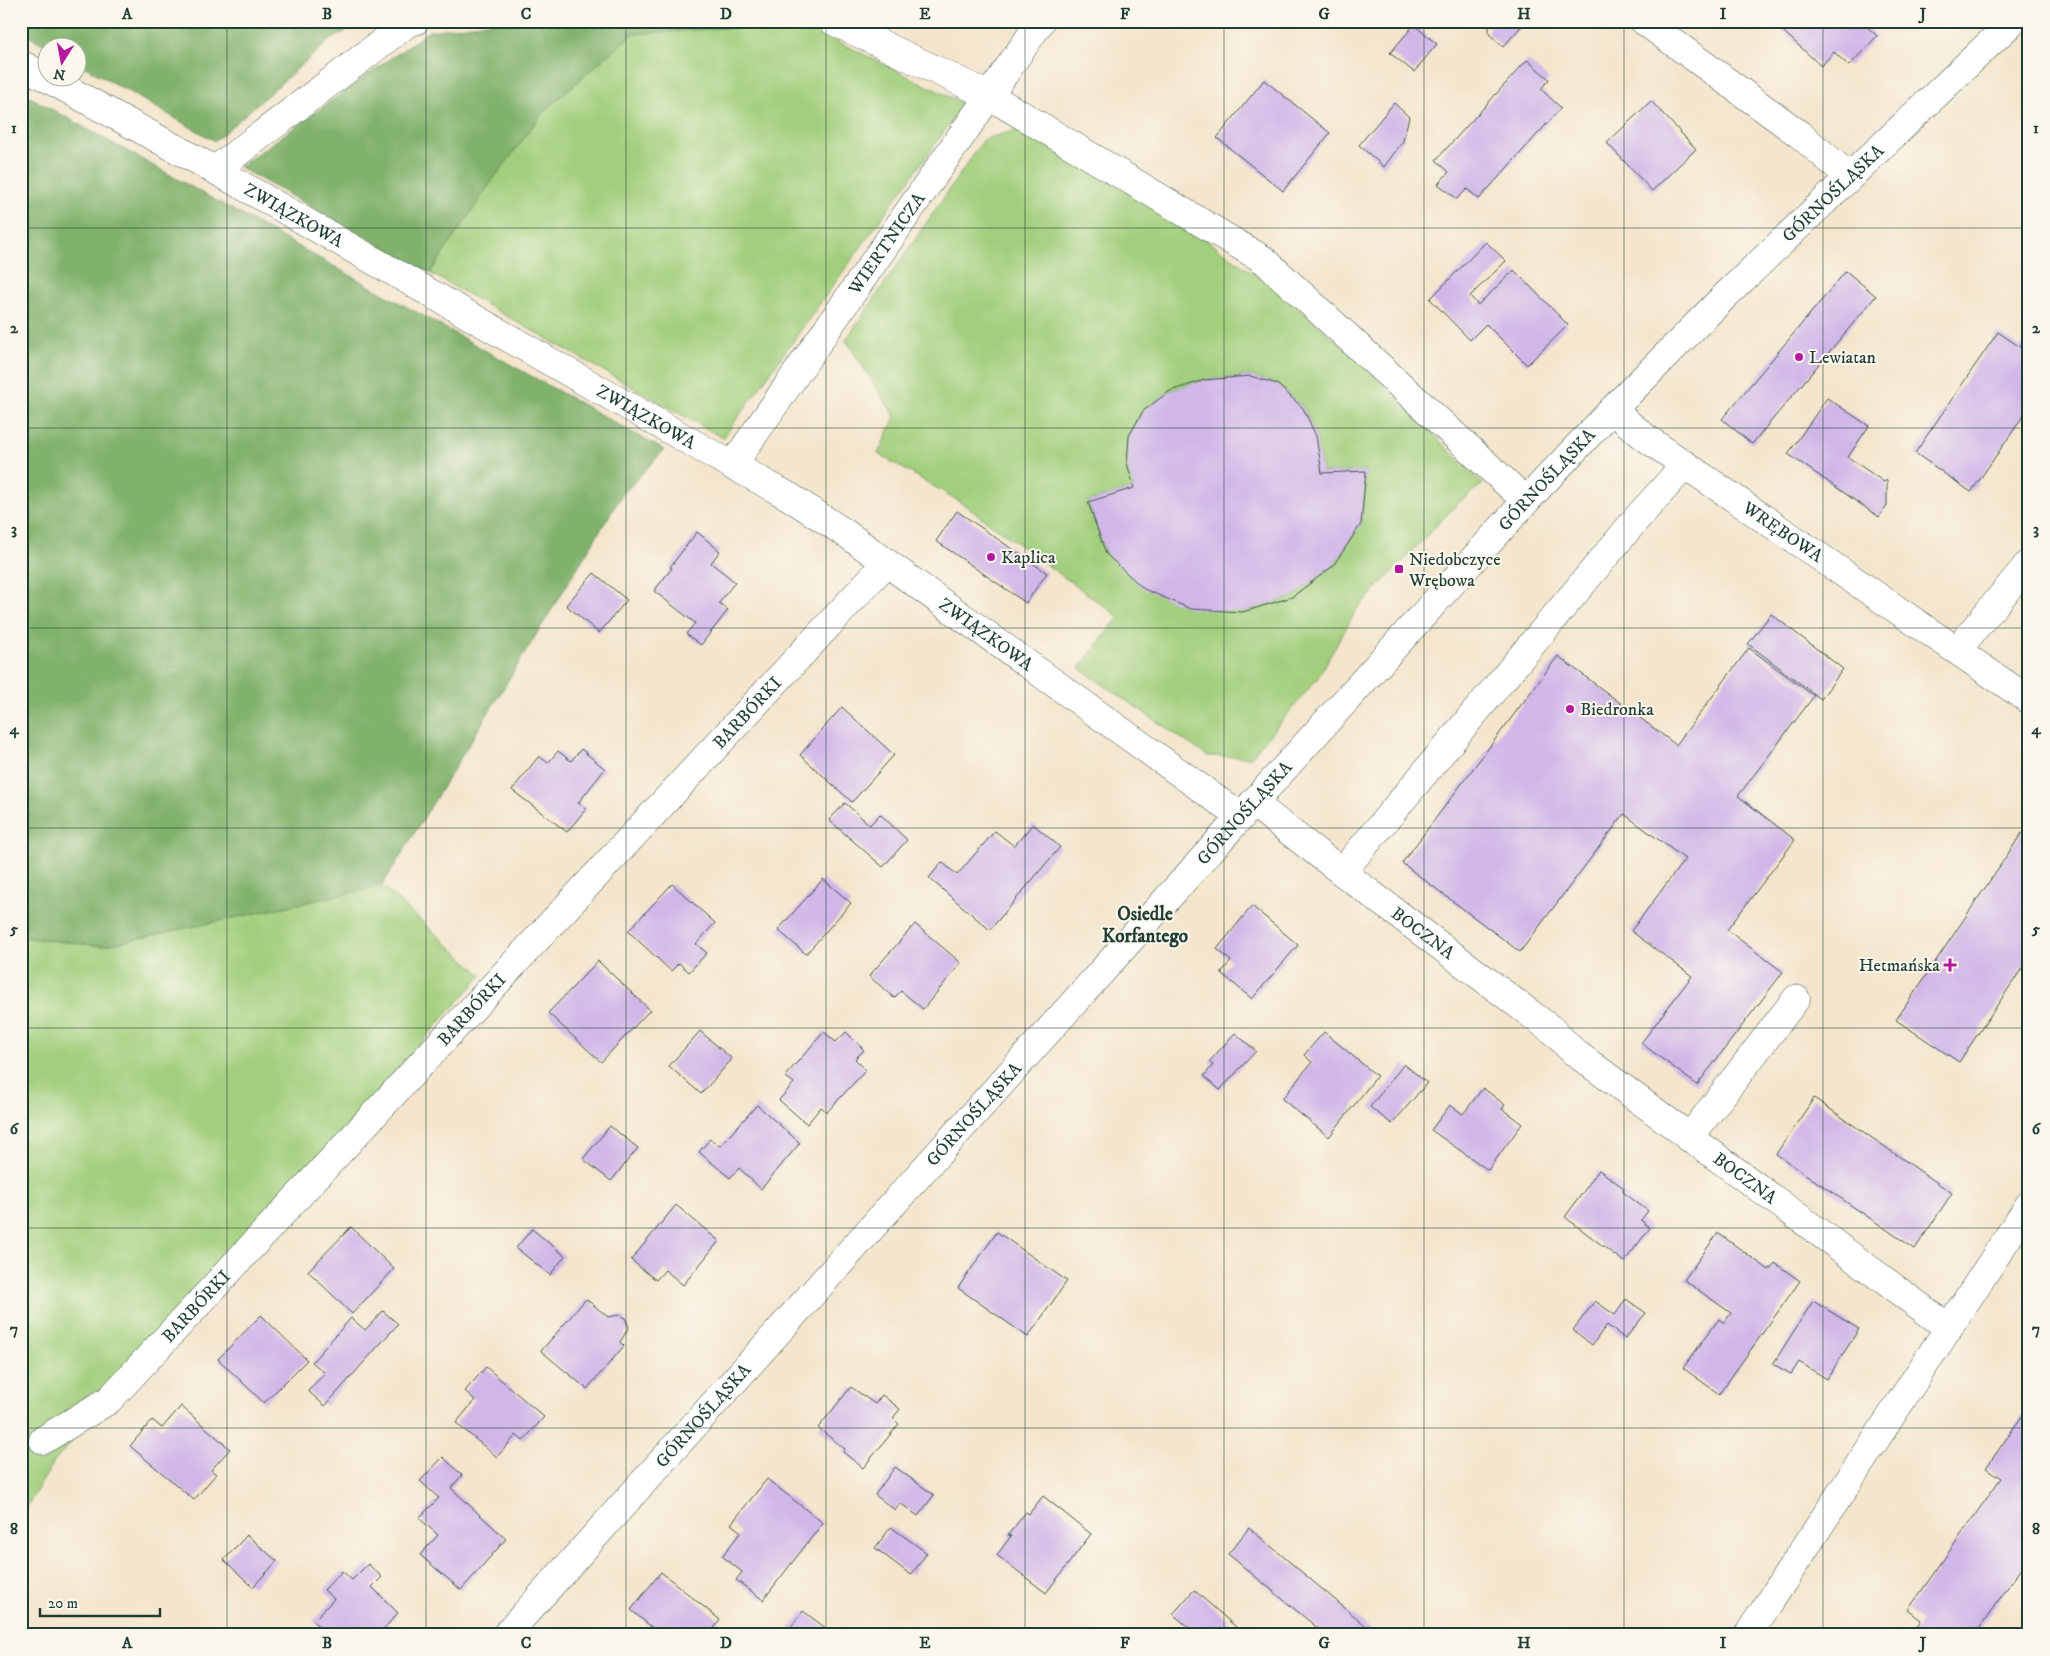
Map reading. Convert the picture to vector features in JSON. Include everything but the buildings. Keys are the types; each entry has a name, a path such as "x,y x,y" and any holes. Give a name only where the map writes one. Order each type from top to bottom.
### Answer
{"street":[{"path":"215,170 409,22 415,21"},
{"path":"833,21 988,95 1264,260 1526,501"},
{"name":"WIERTNICZA","path":"732,466 1041,21"},
{"path":"1644,21 1799,134 1850,177"},
{"name":"GÓRNOŚLĄSKA","path":"506,1635 1526,501 1612,410 1724,297 2013,21"},
{"name":"ZWIĄZKOWA","path":"21,64 215,170 732,466 790,497 1247,810"},
{"name":"WRĘBOWA","path":"1612,410 1629,426 1684,465 2029,700"},
{"path":"1342,872 1644,510 1684,465"},
{"name":"BARBÓRKI","path":"43,1440 109,1400 886,563"},
{"path":"1957,650 2029,563"},
{"name":"BOCZNA","path":"1247,810 1342,872 1552,1030 1574,1052 1949,1328"},
{"path":"1689,1138 1796,999"},
{"path":"1748,1635 2029,1205"}],"green space":[{"path":"21,21 362,21 329,41 215,141 88,69 88,38 38,38 38,41 21,32"},
{"path":"502,21 800,23 632,34 544,111 492,181 430,273 239,167 429,31"},
{"path":"800,23 964,104 723,438 430,273 492,181 544,111 632,34"},
{"path":"21,92 664,450 622,495 382,886 102,946 21,937"},
{"path":"1017,130 1178,220 1281,293 1365,366 1483,484 1458,503 1357,609 1317,679 1251,757 1207,756 1079,668 1119,617 959,501 878,454 895,417 846,340 984,139","holes":["1250,376 1277,384 1304,408 1316,436 1322,473 1366,471 1361,524 1333,566 1292,597 1243,612 1106,554 1088,502 1134,488 1129,436 1143,411 1170,391 1204,380"]},
{"path":"382,886 482,975 310,1167 54,1462 21,1516 21,937 102,946"}],"place":[{"name":"Lewiatan","path":"1799,357"},
{"name":"Kaplica","path":"991,557"},
{"name":"Niedobczyce Wrębowa","path":"1399,569"},
{"name":"Biedronka","path":"1570,709"},
{"name":"Hetmańska","path":"1950,965"}],"district":[{"name":"Osiedle Korfantego","path":"1145,924"}]}
